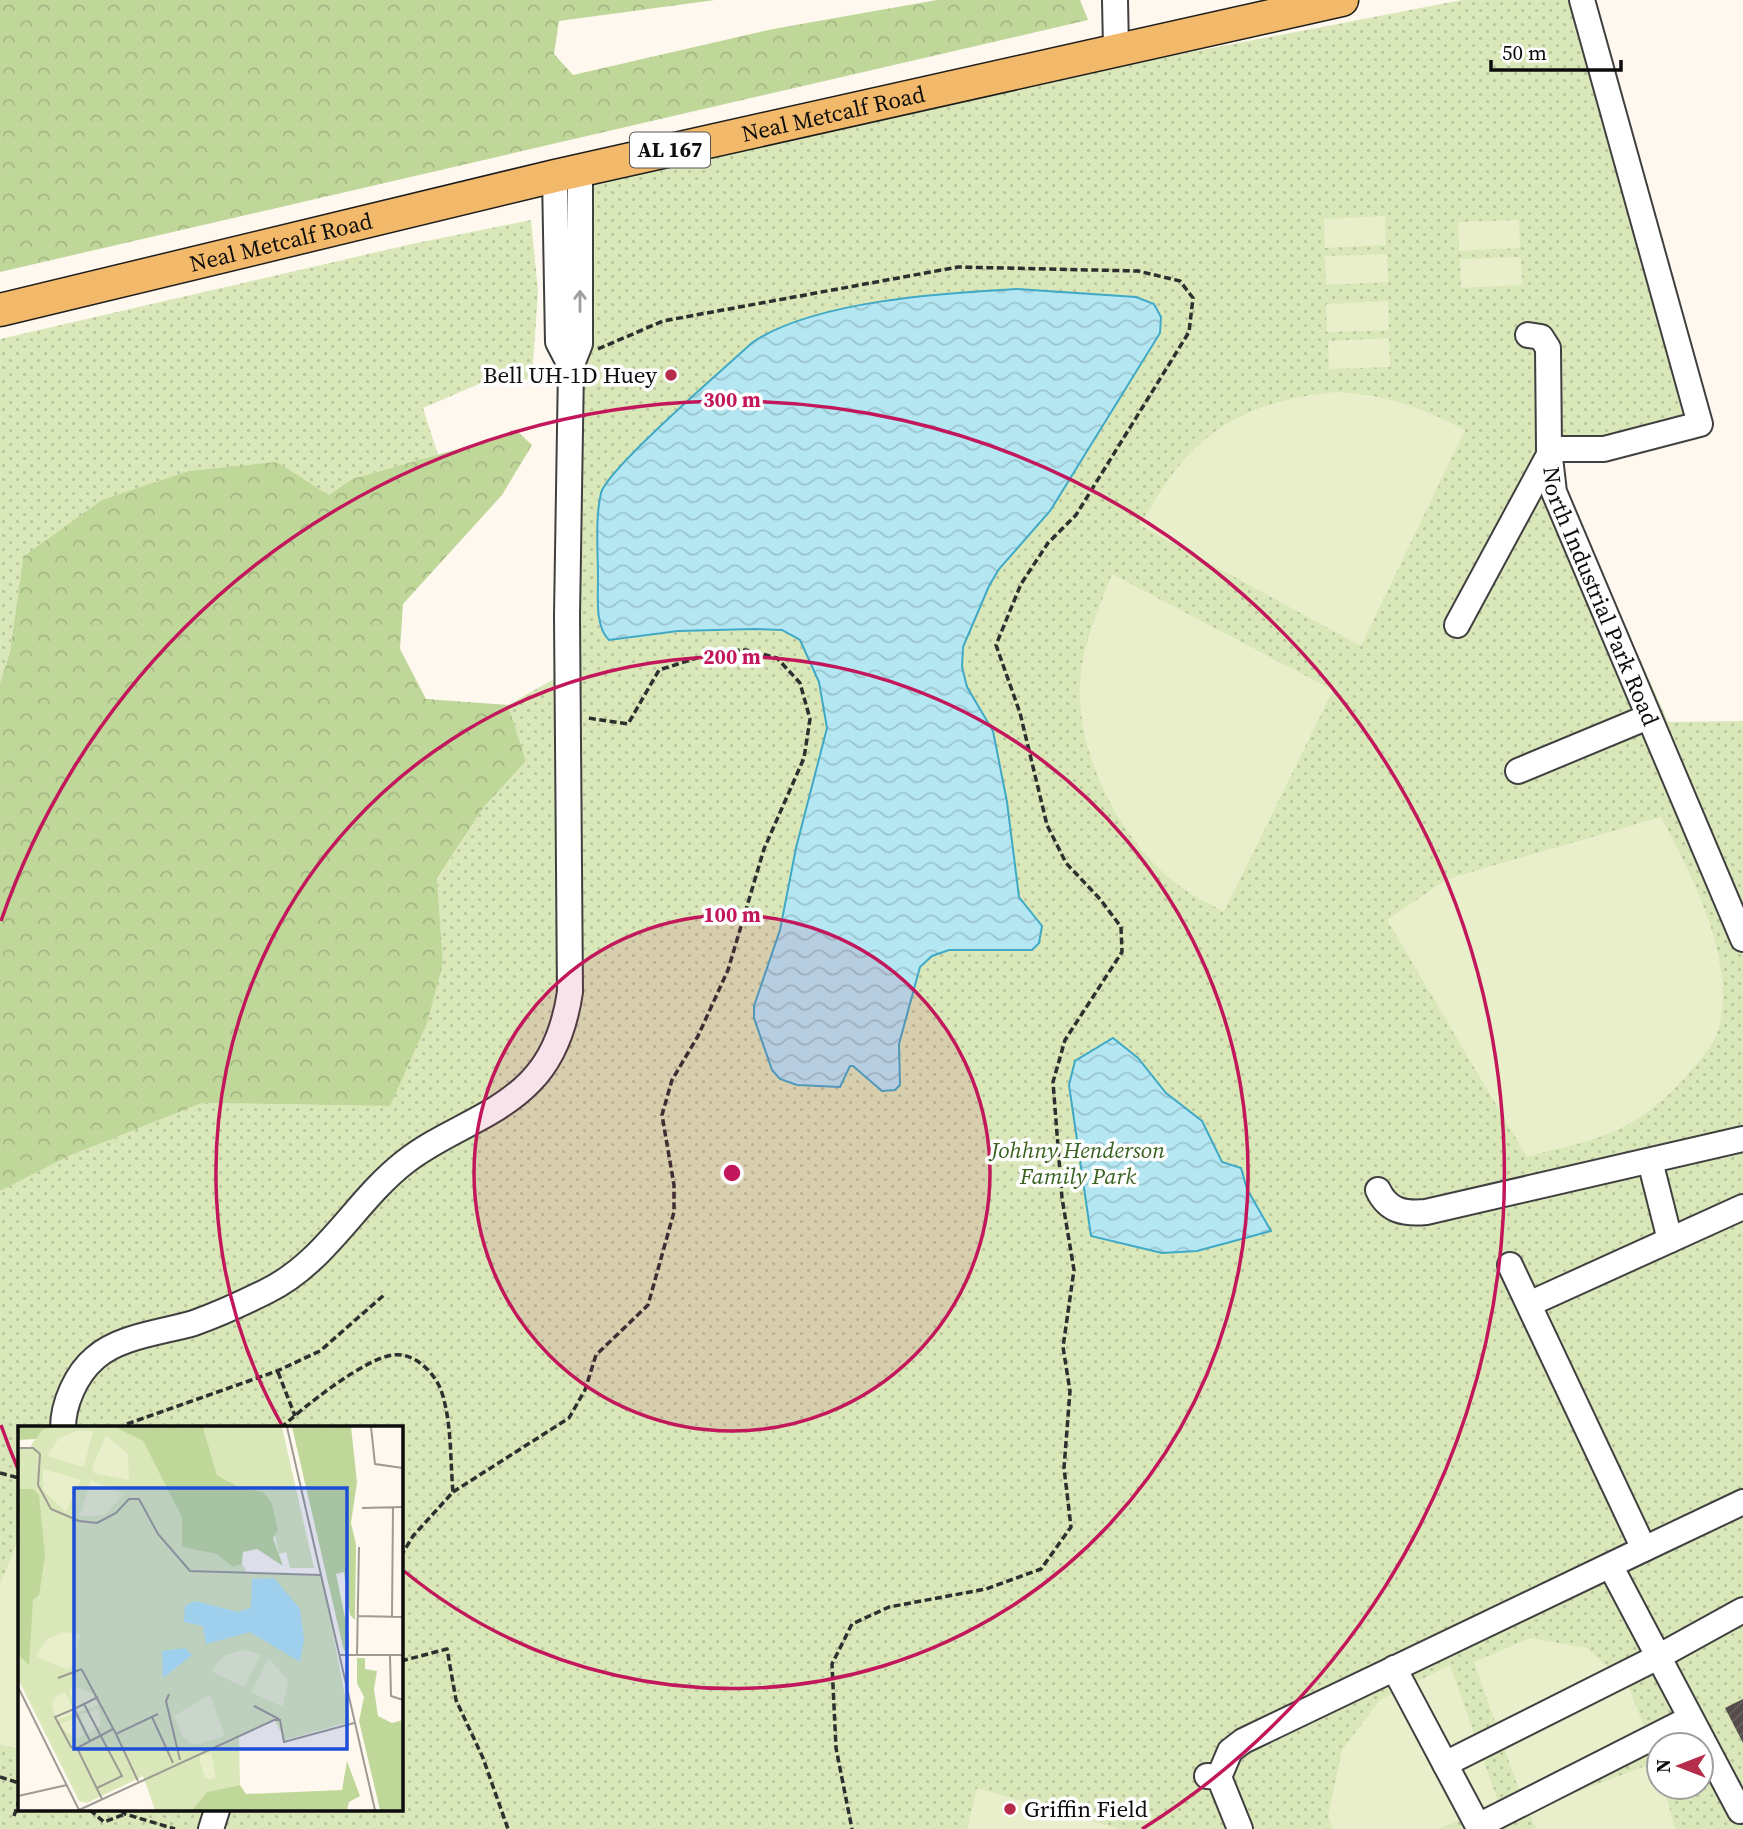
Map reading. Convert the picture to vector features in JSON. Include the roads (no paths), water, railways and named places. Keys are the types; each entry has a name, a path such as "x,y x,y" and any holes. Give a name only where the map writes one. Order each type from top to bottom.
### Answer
{"main road":[{"name":"Neal Metcalf Road","path":"0,310 568,174 1116,48 1342,0"}],"street":[{"path":"1115,0 1116,48"},
{"name":"North Industrial Park Road","path":"1582,0 1700,424 1604,449 1550,451 1554,492 1743,939"},
{"path":"63,1426 69,1396 95,1357 114,1346 234,1307 271,1289 305,1266 335,1238 391,1173 408,1159 497,1108 529,1084 543,1068 561,1031 570,992 568,716 571,367 558,342 568,174"},
{"path":"1457,625 1550,451 1548,348 1541,337 1528,335"},
{"path":"1518,771 1648,717"},
{"path":"1378,1190 1382,1200 1394,1210 1407,1213 1426,1212 1743,1139"},
{"path":"1650,1161 1670,1240"},
{"path":"1529,1304 1743,1207"},
{"path":"1510,1265 1644,1549"},
{"path":"1240,1829 1213,1777 1230,1751 1243,1741 1743,1503"},
{"path":"1611,1567 1740,1816"},
{"path":"1445,1764 1656,1658 1743,1610"},
{"path":"1394,1668 1478,1827 1689,1719"},
{"path":"211,1829 216,1812"}],"water":[{"path":"1017,289 1136,297 1154,304 1161,317 1160,333 1050,511 999,569 963,647 962,667 967,687 993,731 1007,802 1019,897 1042,926 1039,943 1032,950 949,950 932,956 920,967 899,1044 900,1085 895,1090 882,1091 853,1066 850,1066 840,1087 797,1085 780,1079 772,1070 754,1018 754,1006 780,930 796,848 827,728 819,682 800,640 782,630 678,631 609,640 601,628 598,611 597,524 601,493 624,463 670,417 753,342 779,328 844,308 880,302"},
{"path":"1113,1038 1138,1058 1166,1093 1202,1121 1222,1162 1241,1168 1247,1189 1271,1231 1197,1251 1162,1253 1091,1236 1069,1085 1075,1061"}],"place":[{"name":"Bell UH-1D Huey","path":"671,375"},
{"name":"Griffin Field","path":"1010,1809"}],"park label":[{"name":"Johhny Henderson Family Park","path":"1078,1163"}]}
